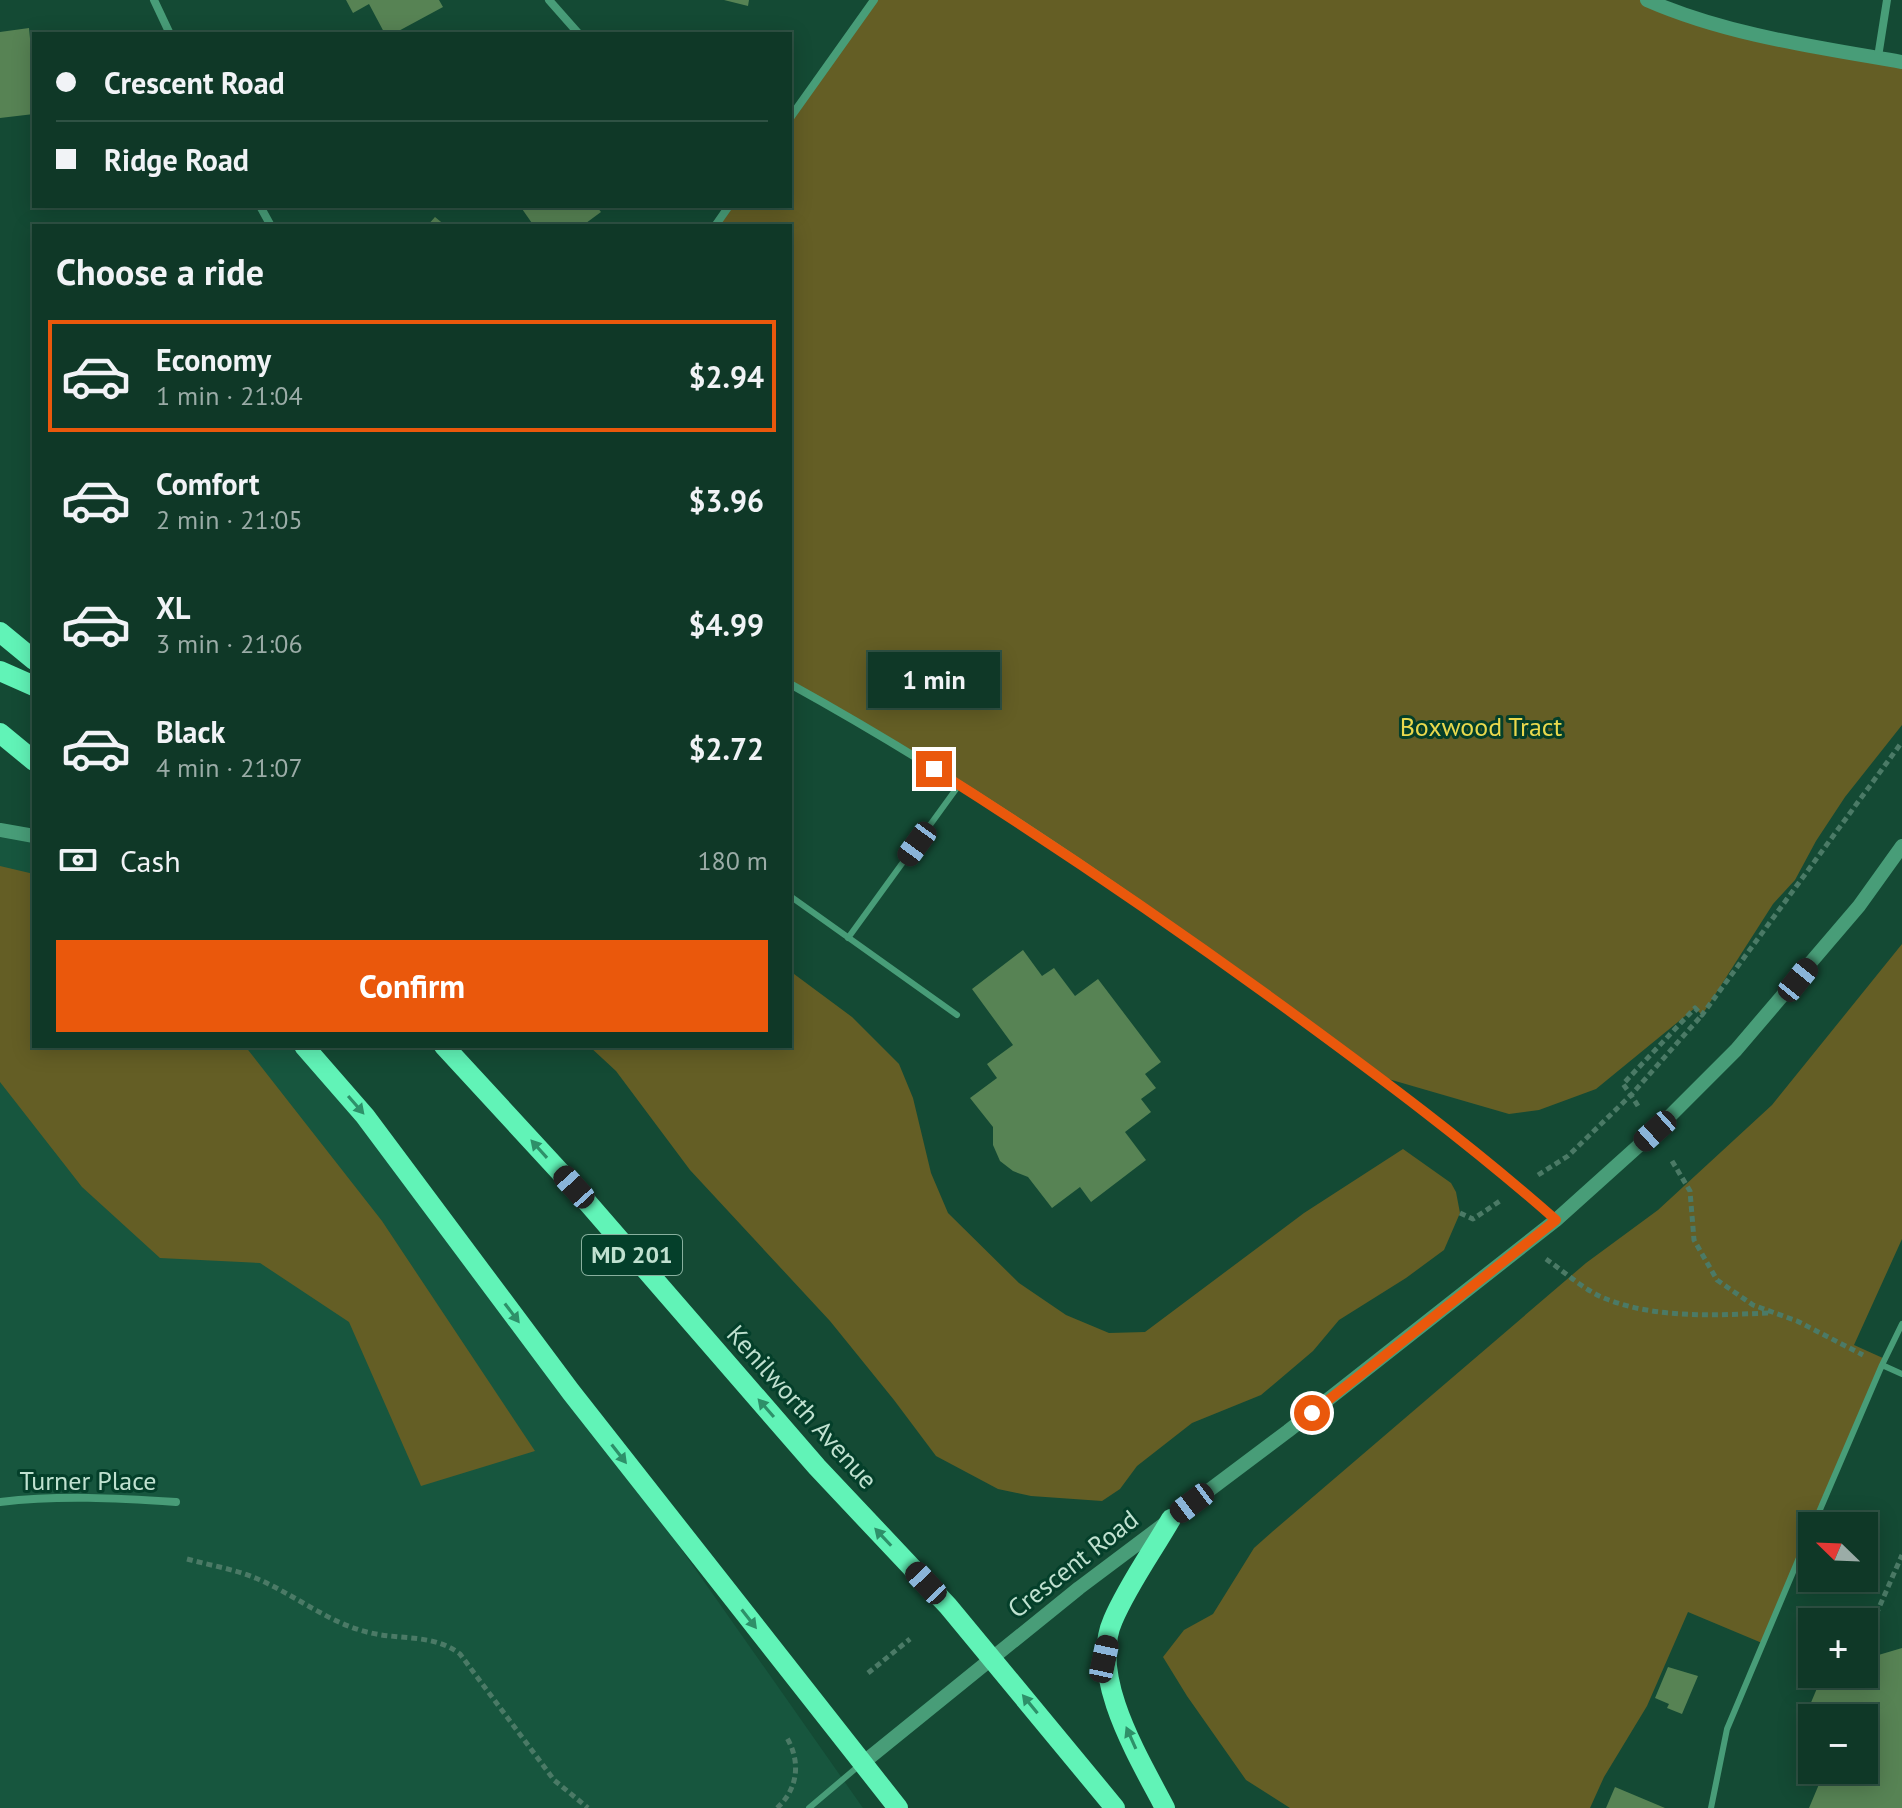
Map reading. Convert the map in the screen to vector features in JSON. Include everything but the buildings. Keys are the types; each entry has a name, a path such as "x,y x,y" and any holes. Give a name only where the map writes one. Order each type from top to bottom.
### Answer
{"main road":[{"path":"0,632 32,658"},
{"path":"0,671 32,685"},
{"path":"0,733 32,759"},
{"path":"306,1048 365,1116 571,1392 898,1808"},
{"name":"Kenilworth Avenue","path":"446,1048 574,1187 817,1467 948,1606 1115,1808"},
{"path":"1165,1808 1115,1705 1104,1659 1112,1622 1171,1519"}],"street":[{"path":"154,0 169,32"},
{"path":"549,0 577,32"},
{"path":"792,115 874,0"},
{"path":"1647,0 1682,15 1735,30 1902,62"},
{"path":"1878,57 1887,0"},
{"path":"792,685 858,722 1096,874 1340,1048 1508,1178 1556,1220"},
{"path":"0,830 32,836"},
{"name":"Crescent Road","path":"864,1762 992,1658 1556,1220 1674,1112 1736,1050 1859,906 1902,846"},
{"name":"Turner Place","path":"0,1502 63,1496 176,1502"}],"lane":[{"path":"848,938 959,785"},
{"path":"792,897 957,1015"},
{"path":"1818,1512 1902,1324"},
{"path":"1882,1365 1902,1374"},
{"path":"1711,1808 1727,1729 1798,1559"},
{"path":"809,1808 864,1762"}],"path":[{"path":"1568,1156 1631,1095 1702,1015 1902,742"},
{"path":"1638,1106 1623,1084 1695,1008 1702,1015"},
{"path":"1672,1161 1690,1191 1694,1240 1717,1280 1753,1305 1797,1321 1882,1365"},
{"path":"1460,1213 1473,1219"},
{"path":"1526,1245 1607,1300 1645,1311 1694,1315 1775,1313"},
{"path":"1878,1610 1902,1555"},
{"path":"187,1559 252,1576 356,1629 393,1637 436,1640 450,1646 460,1654 554,1780 588,1808"},
{"path":"868,1673 910,1639"},
{"path":"777,1808 789,1794 796,1770 793,1748 787,1738"}],"shaded area":[{"path":"0,830 32,836 32,1048 306,1048 571,1392 863,1808 0,1808"}],"green space":[{"name":"Boxwood Tract","path":"874,0 1647,0 1682,15 1902,62 1902,725 1845,797 1795,880 1773,904 1702,1015 1695,1008 1596,1089 1539,1110 1509,1114 1378,1076 1211,954 959,785 792,685 792,224 716,224 728,208 792,208 792,115"},
{"path":"0,866 32,874 32,1048 247,1048 382,1221 535,1451 421,1486 349,1322 260,1263 160,1258 82,1187 0,1082"},
{"path":"1902,944 1902,1239 1854,1345 1885,1359 1819,1512 1798,1512 1798,1560 1762,1643 1688,1612 1647,1706 1604,1777 1590,1808 1290,1808 1246,1780 1163,1657 1184,1630 1213,1614 1254,1548 1586,1263 1658,1210 1772,1105"},
{"path":"792,972 852,1017 899,1064 913,1098 931,1173 948,1213 1019,1283 1066,1315 1109,1333 1145,1332 1304,1213 1403,1149 1451,1183 1460,1213 1444,1250 1339,1320 1313,1351 1261,1395 1192,1423 1137,1466 1120,1489 1102,1501 1031,1496 998,1489 936,1456 830,1321 690,1170 616,1071 591,1048 792,1048"}],"route":[{"path":"934,769 1211,954 1378,1076 1556,1220 1312,1413"}]}
